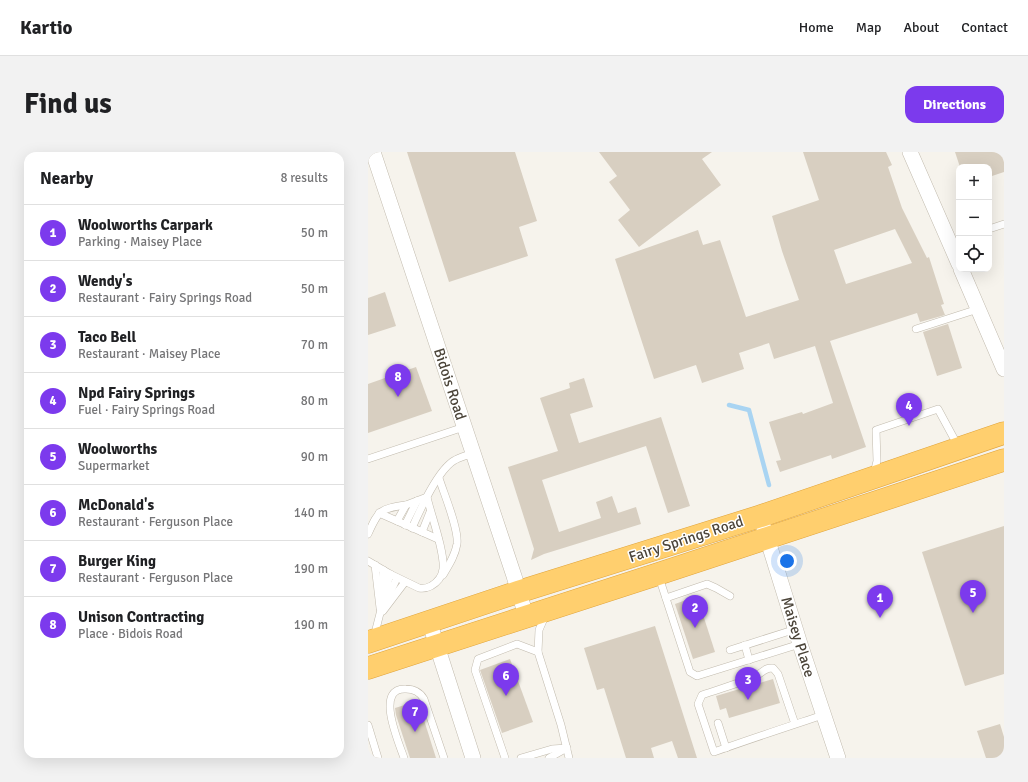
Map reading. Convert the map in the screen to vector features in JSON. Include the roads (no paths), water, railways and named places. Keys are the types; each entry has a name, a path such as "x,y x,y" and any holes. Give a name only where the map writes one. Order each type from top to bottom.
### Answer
{"highway":[{"name":"Fairy Springs Road","path":"371,642 429,621 518,592 761,516 1004,433"},
{"name":"Fairy Springs Road","path":"368,668 1004,460"}],"street":[{"name":"Bidois Road","path":"373,152 526,616"},
{"path":"910,152 954,241"},
{"path":"962,272 1004,369"},
{"name":"Maisey Place","path":"761,516 800,644 838,758"},
{"path":"429,621 438,645 473,758"}],"lane":[{"path":"992,228 1004,224"},
{"path":"916,329 978,309"},
{"path":"873,477 877,461 876,430 938,409 959,448"},
{"path":"368,459 464,427"},
{"path":"409,526 443,470 454,460 473,453"},
{"path":"368,561 397,578 419,588 424,589 435,584 449,566 455,552 458,539 439,478"},
{"path":"368,534 379,513 385,508 406,505 426,497"},
{"path":"426,497 441,550 443,569 440,578"},
{"path":"409,526 417,501"},
{"path":"396,521 406,505"},
{"path":"422,532 430,512"},
{"path":"379,513 438,539"},
{"path":"429,535 434,524"},
{"path":"441,550 447,555 455,552"},
{"path":"375,565 381,614"},
{"path":"381,614 383,570"},
{"path":"381,614 390,574"},
{"path":"658,574 690,672 698,676 800,644"},
{"path":"371,642 381,614 397,578"},
{"path":"381,614 405,582"},
{"path":"666,598 707,584 730,596"},
{"path":"548,609 539,630 538,652 561,725 569,758"},
{"path":"730,650 796,629"},
{"path":"505,758 476,670 476,665 478,659 517,644 538,652"},
{"path":"745,645 749,660"},
{"path":"796,724 778,674 773,668 769,667 764,669 756,676 702,695 698,704 714,752 823,715"},
{"path":"404,758 389,711 389,701 394,692 404,688 414,689 422,695 444,758"},
{"path":"718,723 726,748"},
{"path":"368,725 378,758"},
{"path":"521,758 552,749 567,748"},
{"path":"549,758 567,748"}],"waterway":[{"path":"729,405 749,410 769,485"}],"place":[{"name":"Unison Contracting","path":"398,397"},
{"name":"Npd Fairy Springs","path":"909,426"},
{"name":"Woolworths","path":"973,613"},
{"name":"Woolworths Carpark","path":"880,618"},
{"name":"Wendy's","path":"695,628"},
{"name":"McDonald's","path":"506,696"},
{"name":"Taco Bell","path":"748,700"},
{"name":"Burger King","path":"415,732"}]}
